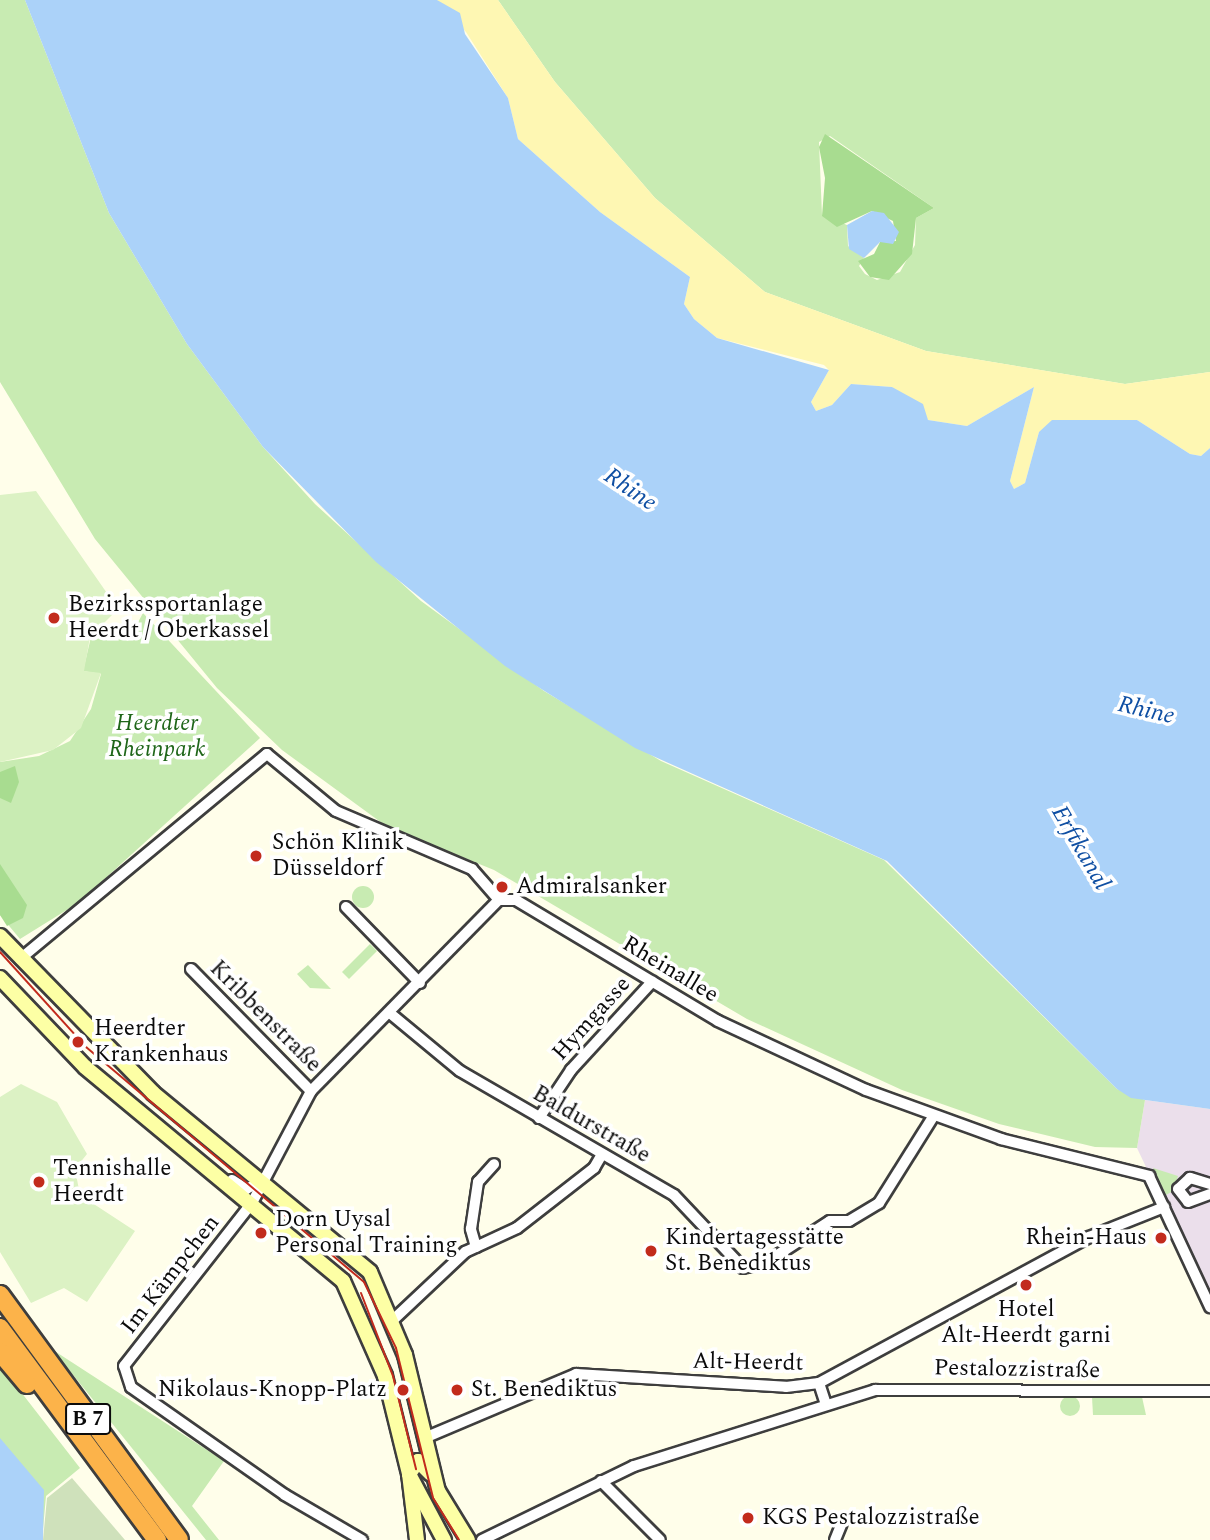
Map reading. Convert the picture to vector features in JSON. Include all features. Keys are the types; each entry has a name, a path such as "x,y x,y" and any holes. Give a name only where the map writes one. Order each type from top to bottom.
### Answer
{"highway":[{"name":"B 7","path":"0,1295 179,1540"},
{"name":"B 7","path":"0,1328 99,1465 158,1540"},
{"path":"0,1352 99,1465"}],"main road":[{"path":"0,936 153,1093 367,1269 394,1319 427,1437 438,1491"},
{"path":"20,959 0,976 69,1054 252,1203 348,1288 385,1376 408,1474 416,1540"},
{"path":"408,1474 424,1462 463,1537"},
{"path":"408,1474 444,1540"}],"street":[{"path":"20,959 218,790 267,754 336,811 472,869 499,900"},
{"name":"Rheinallee","path":"499,900 516,900 742,1034 933,1117 1149,1176 1164,1208"},
{"name":"Kribbenstraße","path":"252,1203 261,1181 311,1091 391,1014 499,900"},
{"path":"346,907 420,983"},
{"name":"Kribbenstraße","path":"191,969 311,1091"},
{"name":"Hymgasse","path":"539,1118 571,1070 652,982"},
{"name":"Baldurstraße","path":"391,1014 460,1071 690,1208 736,1264 765,1263 830,1220 849,1221 879,1202 933,1117"},
{"path":"394,1319 476,1247 517,1228 594,1168 602,1154"},
{"path":"476,1247 471,1229 478,1182 494,1164"},
{"path":"219,1176 246,1189 261,1181"},
{"path":"1210,1184 1190,1178 1178,1189 1188,1202 1210,1194"},
{"name":"Im Kämpchen","path":"252,1203 123,1372 131,1387 228,1456 362,1540"},
{"path":"1164,1208 1210,1307"},
{"name":"Alt-Heerdt","path":"427,1437 576,1374 786,1387 819,1383 1089,1237 1164,1208"},
{"path":"819,1383 826,1405"},
{"name":"Pestalozzistraße","path":"482,1540 600,1481 826,1405 888,1387 1210,1391"},
{"path":"600,1481 660,1540"},
{"path":"835,1540 842,1523"}],"shaded area":[{"path":"1145,1100 1210,1109 1210,1302 1137,1148"}],"green space":[{"path":"0,0 25,0 109,213 187,344 263,447 315,504 421,601 544,691 661,761 884,860 1117,1089 1145,1100 1137,1148 1095,1147 999,1124 902,1090 747,1019 494,870 386,826 282,750 217,688 95,539 0,382"},
{"path":"498,0 1210,0 1210,372 1125,384 926,351 765,292 655,198 555,82","holes":["830,136 934,208 916,218 915,245 900,272 877,280 865,274 859,266 864,258 848,246 847,225 822,215 819,142"]},
{"path":"825,134 934,208 916,218 912,254 889,280 870,277 858,261 874,254 880,242 896,241 893,221 872,211 837,227 822,216 825,178 819,147"},
{"name":"Bezirkssportanlage Heerdt / Oberkassel","path":"36,491 118,609 90,637 84,671 101,673 81,728 53,750 0,762 0,495"},
{"name":"Heerdter Rheinpark","path":"143,613 260,738 78,903 20,939 0,915 0,762 39,756 70,741 91,709 101,674 83,671 91,637 100,627 128,641"},
{"path":"15,766 19,782 11,803 0,798 0,772"},
{"path":"0,864 27,905 23,918 7,926 0,915"},
{"path":"363,886 371,889 374,897 371,905 363,908 355,905 352,897 355,889"},
{"path":"370,944 377,951 349,979 342,972"},
{"path":"308,965 331,989 310,988 297,974"},
{"name":"Tennishalle Heerdt","path":"21,1084 57,1102 87,1154 75,1169 80,1195 135,1231 87,1302 64,1288 31,1303 0,1252 0,1097"},
{"path":"1153,1168 1178,1176 1173,1191 1166,1195"},
{"path":"271,1207 338,1266 365,1306 267,1211"},
{"path":"53,1350 224,1461 192,1506 219,1540 206,1540"},
{"path":"0,1365 80,1468 46,1496 42,1540 0,1540"},
{"path":"1070,1396 1077,1399 1080,1406 1077,1413 1070,1416 1063,1413 1060,1406 1063,1399"},
{"path":"1092,1397 1142,1397 1146,1415 1093,1415"},
{"path":"72,1478 125,1540 43,1540 47,1498"}],"sand":[{"path":"437,0 498,0 555,82 655,198 765,292 926,351 1125,384 1210,372 1210,448 1201,456 1190,454 1137,420 1039,432 1025,483 1014,489 1010,481 1034,387 967,426 928,420 892,387 851,384 832,405 816,411 811,402 829,370 824,365 717,338 694,319 684,304 690,277 600,212 518,139 508,98 466,32"}],"water":[{"path":"25,0 437,0 460,13 465,34 508,98 518,139 600,212 690,277 684,304 694,319 717,338 829,370 811,402 816,411 832,405 851,384 892,387 923,404 928,420 967,426 1034,387 1010,481 1014,489 1025,483 1039,432 1052,420 1137,420 1190,454 1201,456 1210,448 1210,1109 1131,1098 1117,1089 887,861 635,748 505,666 376,562 263,447 187,344 109,213"},
{"path":"872,211 884,213 899,232 893,244 880,242 864,258 849,249 847,225"},
{"path":"0,1438 44,1490 43,1540 0,1540"}],"tram line":[{"path":"0,952 86,1047 364,1282 396,1348 433,1498 459,1540"},
{"path":"361,1293 393,1376 416,1469"}],"place":[{"name":"Bezirkssportanlage Heerdt / Oberkassel","path":"54,618"},
{"name":"Schön Klinik Düsseldorf","path":"256,856"},
{"name":"Admiralsanker","path":"502,887"},
{"name":"Heerdter Krankenhaus","path":"78,1042"},
{"name":"Tennishalle Heerdt","path":"39,1182"},
{"name":"Dorn Uysal Personal Training","path":"261,1233"},
{"name":"Rhein-Haus","path":"1161,1238"},
{"name":"Kindertagesstätte St. Benediktus","path":"651,1251"},
{"name":"Hotel Alt-Heerdt garni","path":"1026,1285"},
{"name":"Nikolaus-Knopp-Platz","path":"403,1390"},
{"name":"St. Benediktus","path":"457,1390"},
{"name":"KGS Pestalozzistraße","path":"748,1518"}],"water label":[{"name":"Rhine","path":"630,490"},
{"name":"Rhine","path":"1146,711"},
{"name":"Erftkanal","path":"1080,848"}]}
